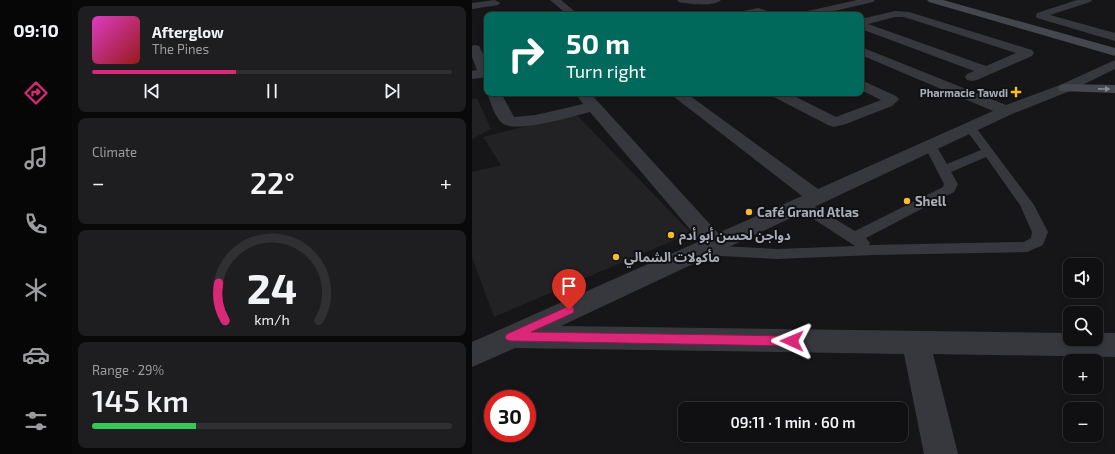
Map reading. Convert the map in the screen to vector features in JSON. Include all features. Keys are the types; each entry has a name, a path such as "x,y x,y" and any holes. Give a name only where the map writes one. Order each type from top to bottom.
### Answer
{"street":[{"path":"555,0 570,12"},
{"path":"682,0 695,2 716,0"},
{"path":"816,12 870,0"},
{"path":"932,0 1115,52"},
{"path":"1087,0 1041,16 1115,37"},
{"path":"472,6 495,1 503,11"},
{"path":"804,3 829,12"},
{"path":"864,21 895,14 905,14 1028,53 948,87"},
{"path":"864,26 986,71"},
{"path":"864,54 911,43 956,30"},
{"path":"478,49 481,75"},
{"path":"864,54 1006,111"},
{"path":"472,355 808,200 1006,111 1065,88 1115,64"},
{"path":"783,96 834,122 840,122 887,103 891,99 864,86"},
{"path":"1065,88 1115,89"},
{"path":"495,96 505,116 509,121 514,122 528,121 588,99 708,247"},
{"path":"680,96 808,200"},
{"path":"511,337 1115,345"},
{"path":"916,343 941,454"}],"lane":[{"path":"708,247 777,254 874,250 1027,247 1038,241 1040,232 1026,204 970,127"},
{"path":"854,238 949,189 951,184 930,145"},
{"path":"944,170 988,152"},
{"path":"808,200 854,238 874,250"}],"shaded area":[{"path":"477,98 491,129 472,139 472,99"},
{"path":"576,114 691,233 494,317 472,257 472,172 501,165 483,137"}],"place":[{"name":"Pharmacie Tawdi","path":"1016,92"},
{"name":"Shell","path":"907,201"},
{"name":"Café Grand Atlas","path":"749,212"},
{"name":"دواجن لحسن أبو أدم","path":"671,235"},
{"name":"مأكولات الشمالي","path":"616,257"}],"route":[{"path":"569,310 511,337 792,341"}]}
